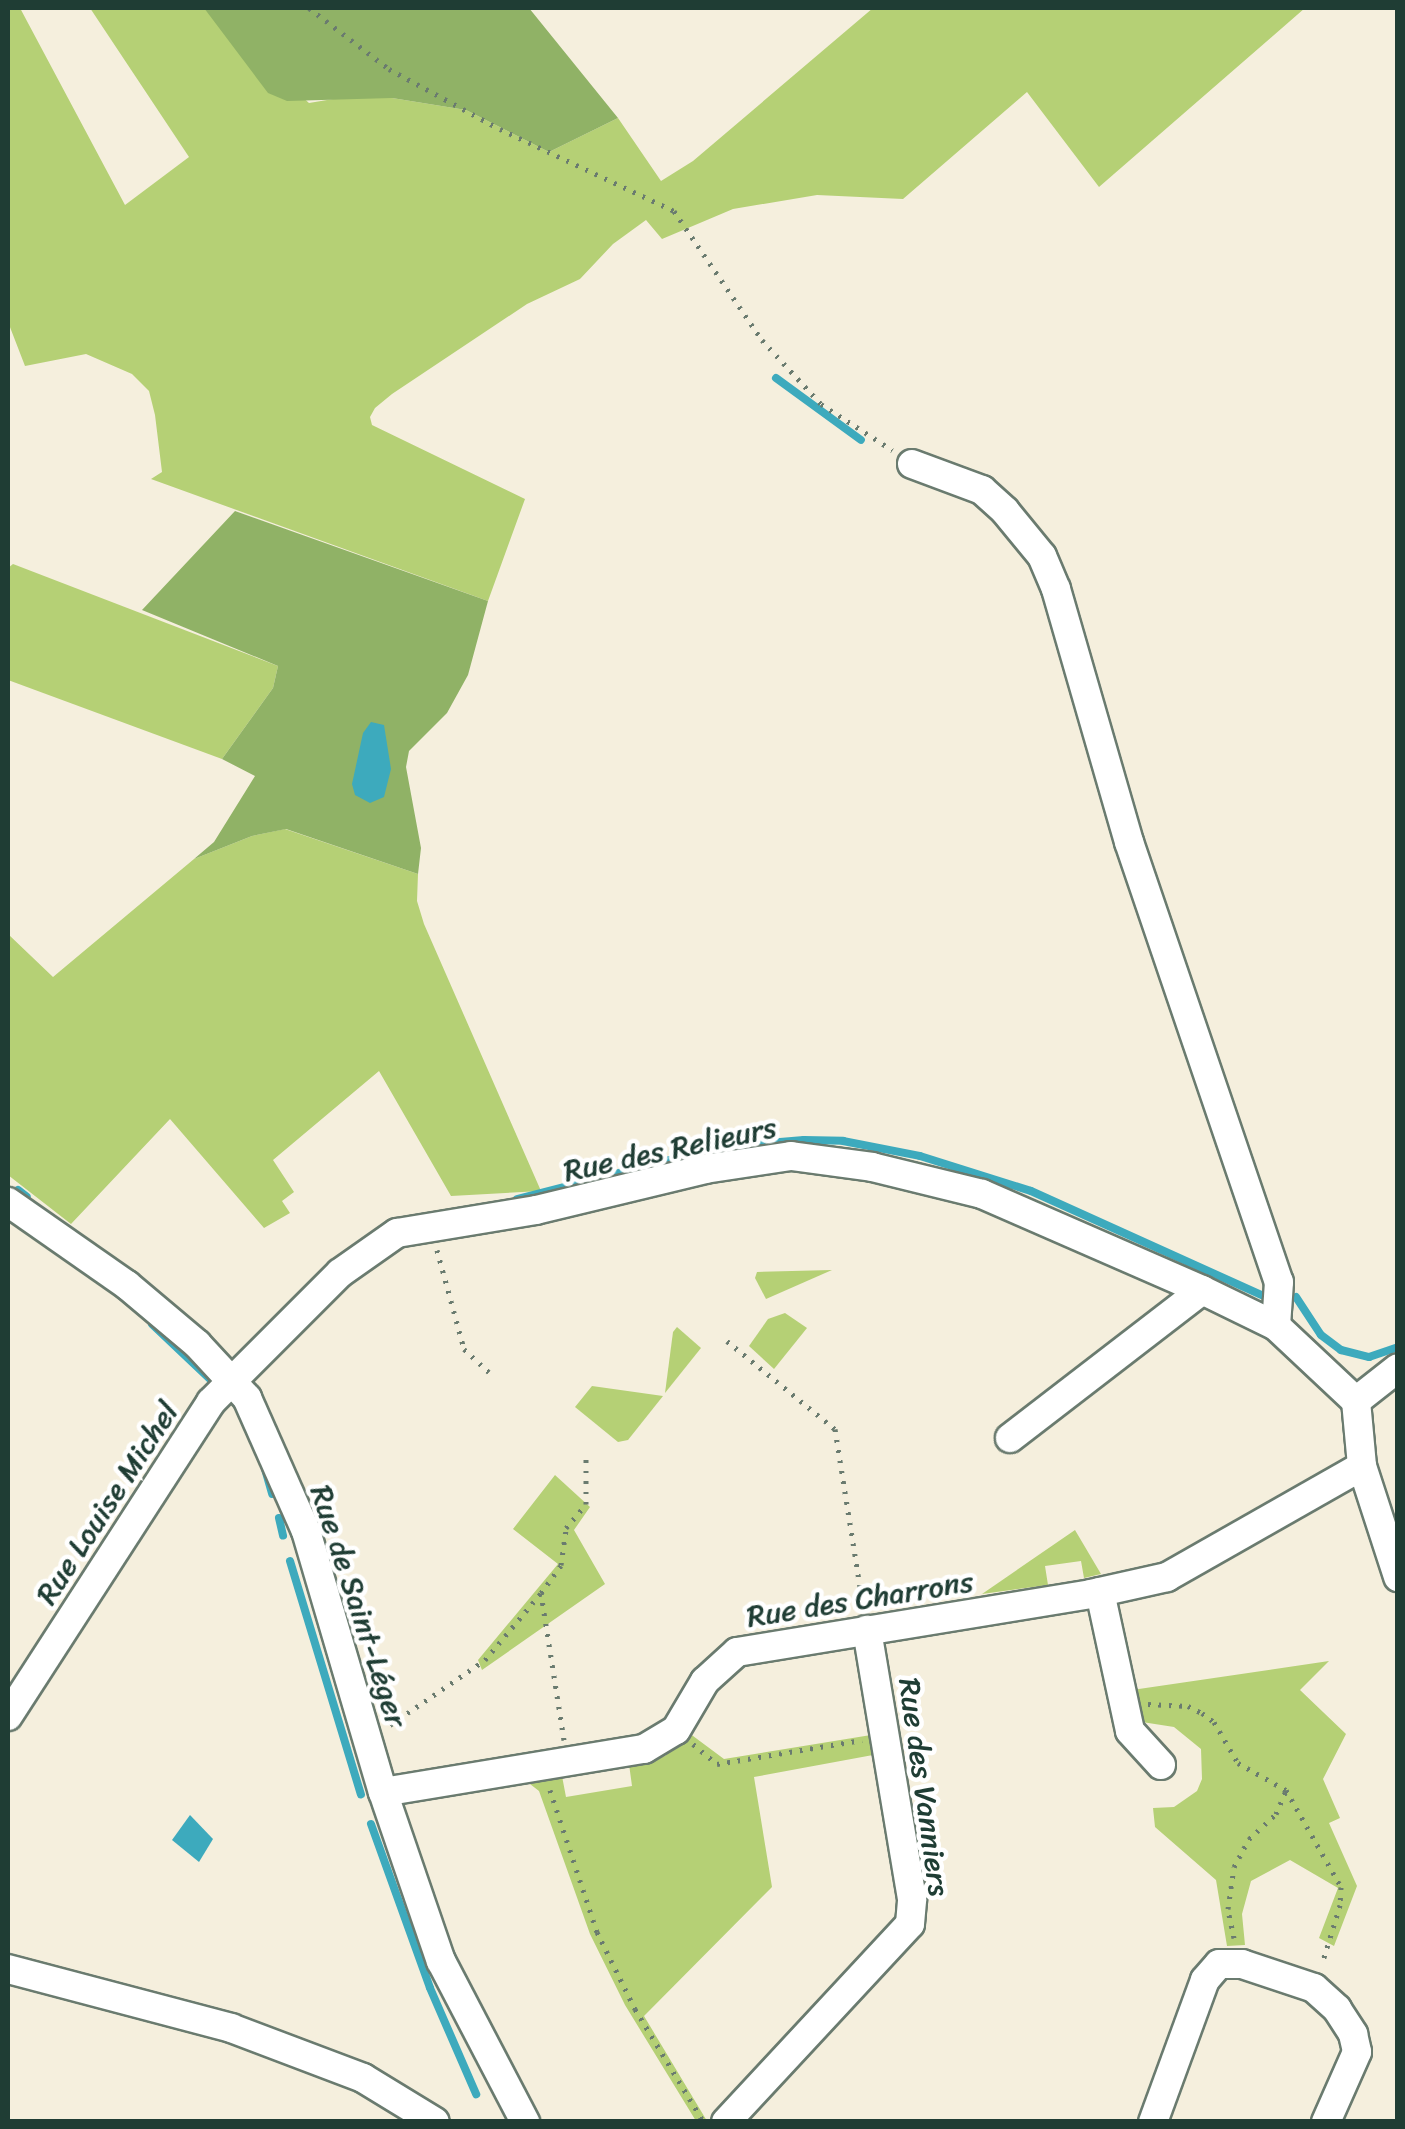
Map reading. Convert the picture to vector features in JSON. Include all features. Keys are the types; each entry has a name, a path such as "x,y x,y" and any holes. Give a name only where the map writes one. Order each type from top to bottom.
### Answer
{"street":[{"path":"912,464 982,490 1006,511 1042,556 1056,589 1129,842 1279,1282 1276,1326"},
{"name":"Rue des Relieurs","path":"234,1380 371,1248 397,1233 587,1199 705,1169 791,1156 887,1170 982,1194 1276,1326 1356,1401"},
{"name":"Rue de Saint-Léger","path":"8,1202 127,1285 234,1380 248,1398 306,1531 383,1792 441,1960 525,2122"},
{"path":"1010,1438 1202,1290"},
{"path":"1398,1368 1356,1401 1362,1466 1398,1577"},
{"name":"Rue Louise Michel","path":"8,1716 211,1402 234,1380"},
{"name":"Rue des Charrons","path":"676,1730 705,1681 738,1652 1100,1592 1168,1577 1362,1466"},
{"path":"1100,1592 1130,1731 1161,1766"},
{"name":"Rue des Vanniers","path":"726,2122 910,1924 912,1899 867,1630"},
{"path":"383,1792 644,1748 676,1730"},
{"path":"1153,2122 1205,1980 1219,1964 1242,1964 1314,1988 1338,2009 1353,2034 1357,2052 1326,2122"},
{"path":"8,1969 231,2028 363,2078 421,2118"}],"path":[{"path":"309,8 389,69 500,129 674,211 762,340 821,404 912,464"},
{"path":"431,1228 464,1349 489,1372"},
{"path":"727,1342 835,1429 867,1630"},
{"path":"368,1740 485,1660 541,1594 561,1566 566,1528 586,1504 586,1458"},
{"path":"541,1594 555,1763 575,1875 597,1932 635,2009 703,2122"},
{"path":"1125,1708 1174,1704 1202,1713 1214,1722 1238,1763 1286,1790 1341,1887 1340,1905 1314,1988"},
{"path":"676,1730 717,1764 884,1735"},
{"path":"1242,1964 1228,1910 1234,1867 1249,1839 1276,1814 1286,1790"}],"green space":[{"path":"8,8 20,8 125,205 189,157 90,8 204,8 309,103 339,98 392,98 466,110 549,152 618,118 661,181 693,161 873,8 1305,8 1099,187 1027,92 903,199 817,195 733,209 662,239 646,220 613,244 580,279 527,304 392,394 375,408 370,417 372,425 525,499 488,601 151,479 162,472 155,415 149,391 132,374 86,354 25,366 8,322"},
{"path":"204,8 529,8 618,118 549,152 466,110 392,98 287,101 268,93"},
{"path":"235,511 488,601 468,675 447,713 409,751 406,767 421,848 418,874 286,829 252,836 194,859 214,842 255,776 222,759 273,688 278,666 142,610"},
{"path":"13,564 278,666 273,688 222,759 8,680 8,568"},
{"path":"285,829 418,874 417,901 424,924 541,1191 451,1196 379,1071 273,1160 294,1192 282,1201 290,1213 264,1228 170,1119 71,1224 8,1175 8,934 53,977 194,859 252,836"},
{"path":"832,1270 766,1299 755,1278 757,1272"},
{"path":"785,1313 807,1328 774,1369 749,1346 768,1319"},
{"path":"677,1327 701,1348 665,1393 673,1332"},
{"path":"592,1386 663,1396 628,1440 618,1442 575,1407"},
{"path":"555,1475 590,1507 574,1530 605,1584 482,1670 478,1660 558,1564 513,1529"},
{"path":"1075,1530 1101,1574 1084,1578 1081,1561 1045,1566 1048,1585 982,1594"},
{"path":"1329,1661 1300,1690 1346,1734 1323,1779 1340,1818 1329,1823 1357,1886 1334,1946 1319,1938 1338,1888 1290,1860 1251,1881 1242,1914 1245,1945 1227,1946 1216,1880 1155,1827 1153,1808 1174,1807 1197,1791 1202,1779 1201,1749 1174,1727 1142,1722 1132,1690"},
{"path":"689,1733 724,1759 871,1735 873,1755 754,1777 772,1887 644,2016 707,2121 696,2121 625,2005 590,1934 539,1791 530,1784 562,1776 566,1797 632,1786 629,1764 665,1756"}],"water":[{"path":"371,722 384,725 391,769 384,797 370,803 355,795 352,784 363,733"},
{"path":"190,1815 213,1839 199,1862 172,1840"}],"waterway":[{"path":"776,378 861,440"},
{"path":"517,1199 719,1147 843,1141 920,1156 1031,1191 1266,1297 1268,1293"},
{"path":"18,1190 27,1197"},
{"path":"1296,1297 1321,1335 1341,1350 1369,1357 1398,1347"},
{"path":"152,1324 210,1379"},
{"path":"265,1469 272,1494"},
{"path":"279,1518 283,1536"},
{"path":"290,1561 361,1794"},
{"path":"371,1824 430,1988 476,2094"}]}
